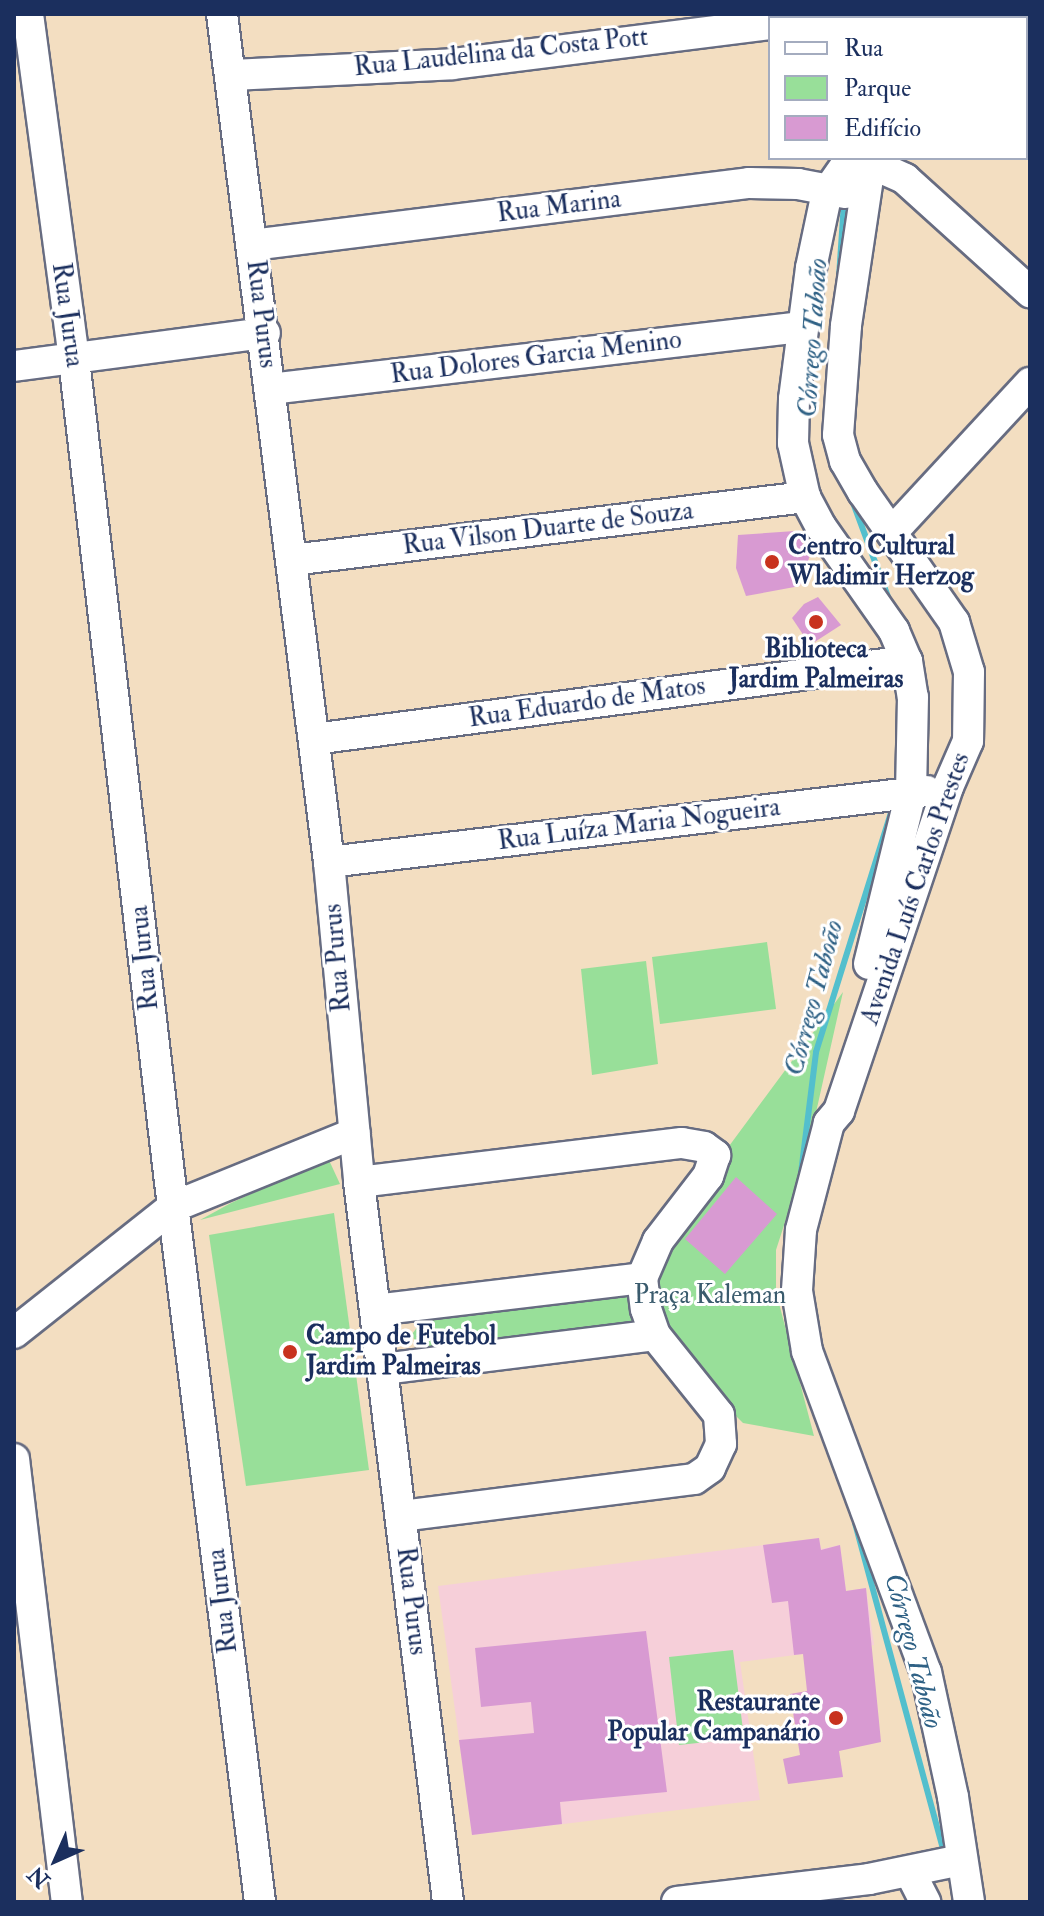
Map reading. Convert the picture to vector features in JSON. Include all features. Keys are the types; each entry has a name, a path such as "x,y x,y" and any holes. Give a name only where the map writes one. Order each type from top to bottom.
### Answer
{"street":[{"name":"Rua Jurua","path":"28,14 74,360 173,1207 260,1902"},
{"name":"Rua Purus","path":"222,14 265,333 329,862 359,1182 448,1902"},
{"name":"Rua Laudelina da Costa Pott","path":"232,75 453,64 768,24"},
{"path":"860,160 905,179 1030,292"},
{"name":"Avenida Luís Carlos Prestes","path":"860,160 827,192 802,327 793,443 805,497 821,527 894,631 907,661 913,697 911,793 865,980 827,1104 829,1123 801,1230 797,1291 807,1351 926,1672 953,1797 969,1902"},
{"name":"Avenida Luís Carlos Prestes","path":"829,1123 839,1111 948,787 968,741 969,672 954,622 863,492 845,461 838,435 846,326 866,195 860,160"},
{"name":"Rua Marina","path":"252,245 749,183 798,184 827,192 866,195"},
{"name":"Rua Dolores Garcia Menino","path":"270,389 802,327"},
{"path":"14,366 265,333"},
{"path":"893,531 1030,383"},
{"name":"Rua Vilson Duarte de Souza","path":"292,560 805,497"},
{"name":"Rua Eduardo de Matos","path":"314,739 907,661"},
{"name":"Rua Luíza Maria Nogueira","path":"329,862 948,787"},
{"path":"14,1333 173,1207 355,1133"},
{"path":"359,1182 682,1143 704,1147 715,1155 708,1176 658,1241 642,1278 646,1309 655,1335 719,1415 721,1444 710,1468 694,1479 401,1516"},
{"path":"375,1310 642,1278"},
{"path":"383,1369 655,1335"},
{"path":"14,1459 67,1902"},
{"path":"677,1902 910,1872 961,1860"},
{"path":"910,1872 925,1902"}],"shaded area":[{"path":"819,1538 821,1549 840,1545 846,1591 866,1588 874,1645 740,1662 760,1800 472,1835 438,1586"}],"green space":[{"path":"767,942 776,1009 660,1024 652,957"},
{"path":"646,961 658,1064 592,1075 581,969"},
{"name":"Praça Kaleman","path":"843,992 806,1157 776,1250 776,1292 814,1436 743,1423 655,1335 419,1352 412,1334 423,1320 642,1278 670,1226"},
{"path":"328,1158 340,1184 200,1220 231,1203"},
{"name":"Campo de Futebol Jardim Palmeiras","path":"334,1213 369,1470 246,1486 209,1235"},
{"path":"733,1650 744,1738 679,1745 669,1657"}],"building":[{"name":"Centro Cultural Wladimir Herzog","path":"795,531 810,555 800,586 746,596 736,568 738,535"},
{"name":"Biblioteca Jardim Palmeiras","path":"818,597 841,625 810,645 792,618 804,604"},
{"path":"736,1177 777,1214 725,1274 685,1239"},
{"path":"819,1538 821,1550 840,1545 846,1591 866,1588 881,1742 839,1751 843,1777 788,1784 783,1759 800,1755 790,1694 807,1691 803,1654 794,1655 788,1601 772,1603 763,1545"},
{"path":"646,1631 667,1792 560,1802 562,1824 472,1835 459,1740 534,1733 531,1702 481,1707 475,1648"}],"waterway":[{"name":"Córrego Taboão","path":"839,277 844,201"},
{"name":"Córrego Taboão","path":"852,500 890,602"},
{"name":"Córrego Taboão","path":"801,1173 816,1052 892,809"},
{"name":"Córrego Taboão","path":"855,1523 945,1856"}],"place":[{"name":"Centro Cultural Wladimir Herzog","path":"772,562"},
{"name":"Biblioteca Jardim Palmeiras","path":"816,622"},
{"name":"Campo de Futebol Jardim Palmeiras","path":"290,1352"},
{"name":"Restaurante Popular Campanário","path":"836,1718"}]}
